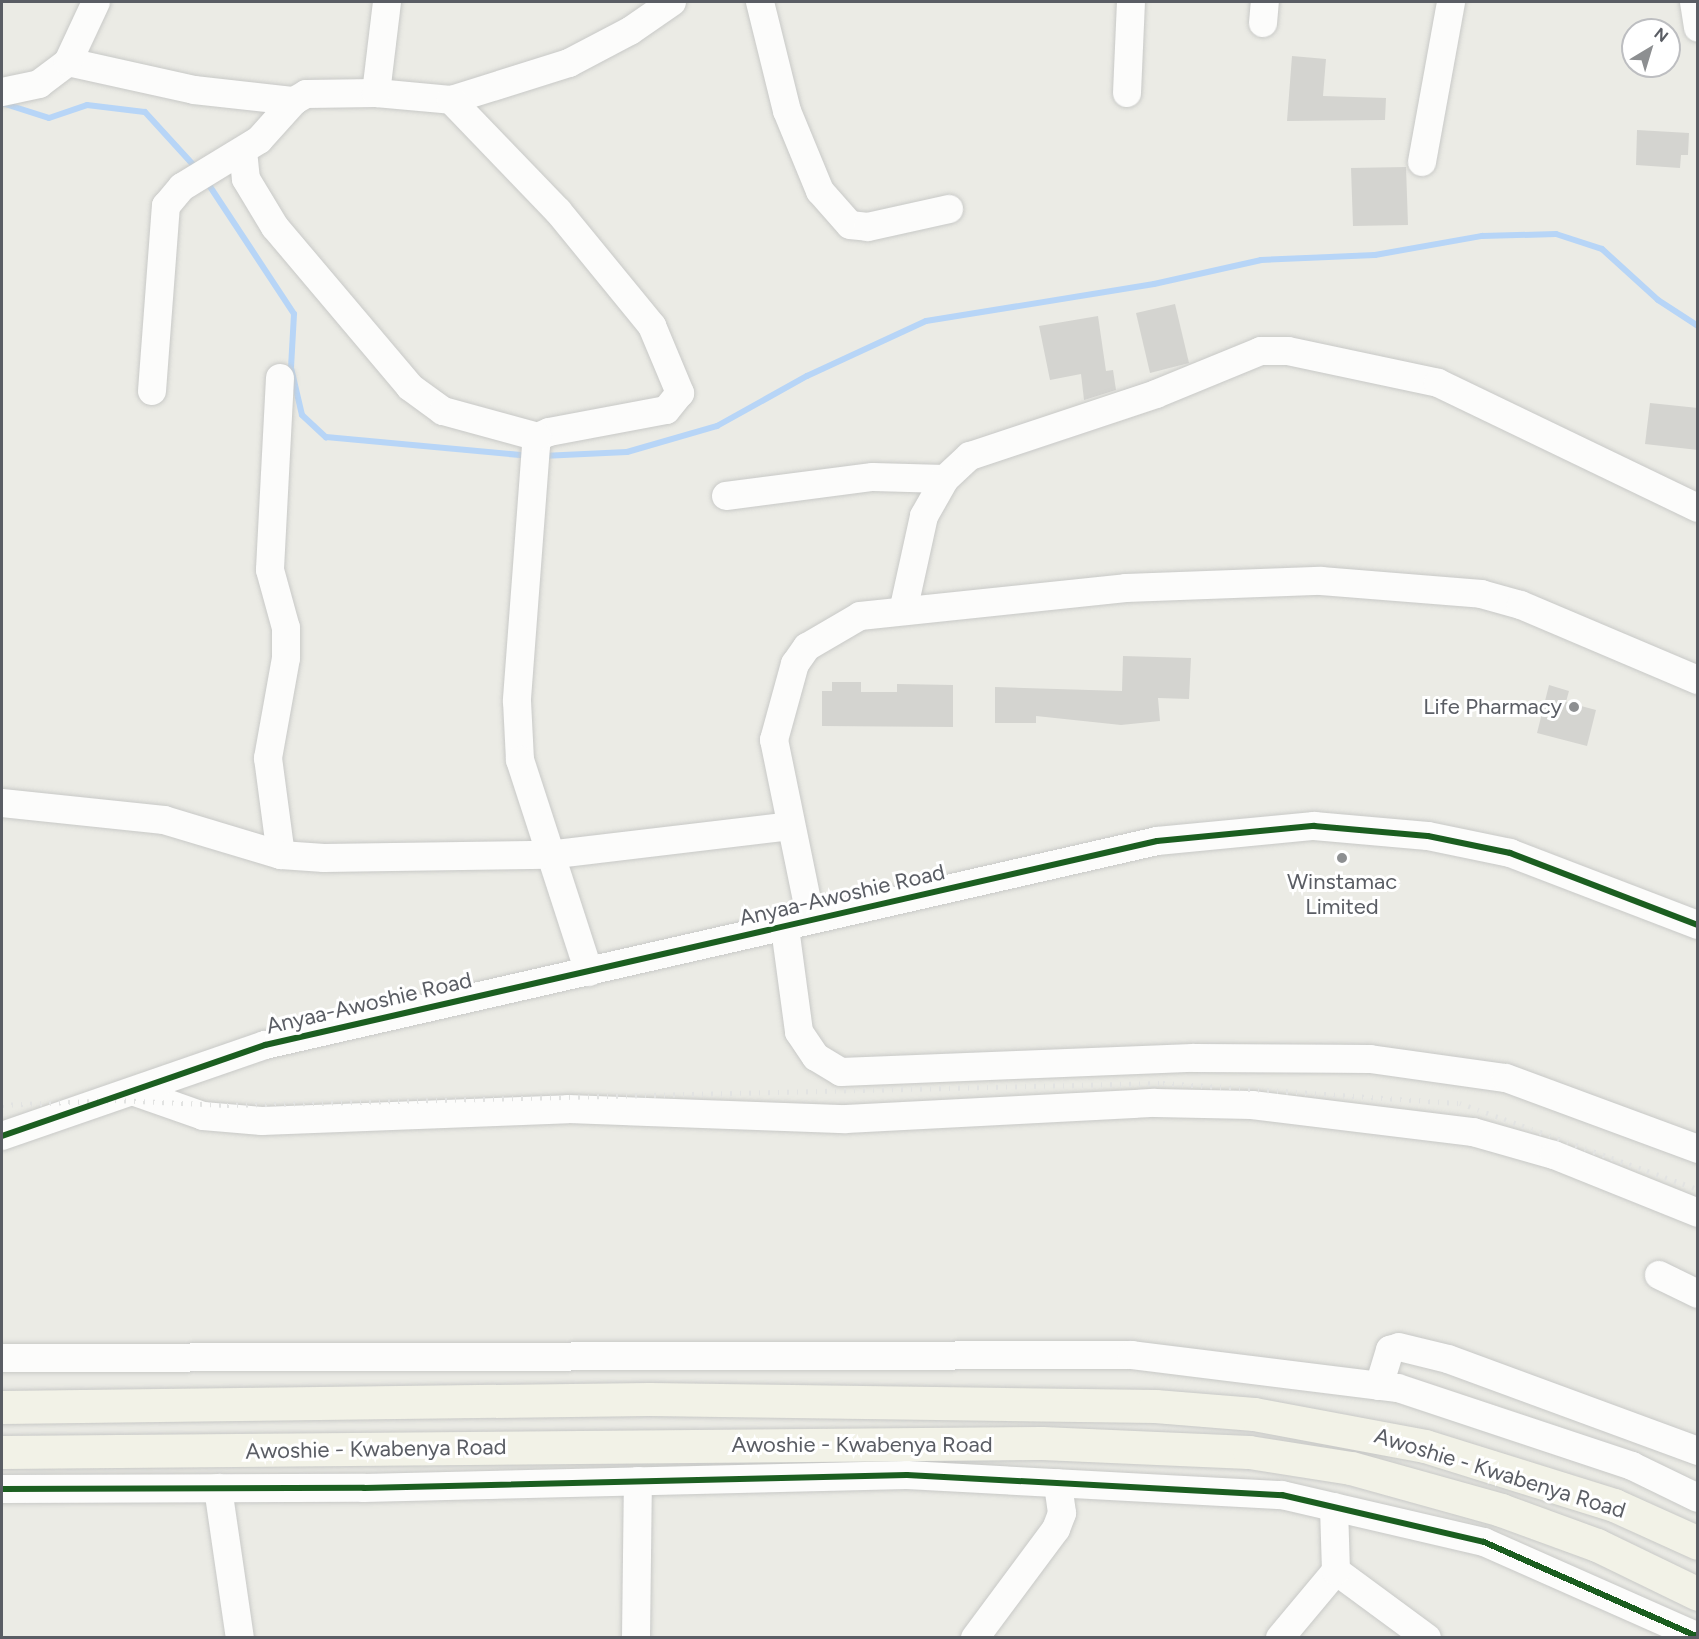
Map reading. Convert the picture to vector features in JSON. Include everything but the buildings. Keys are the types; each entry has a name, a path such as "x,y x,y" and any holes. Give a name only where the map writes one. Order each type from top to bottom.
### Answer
{"main road":[{"name":"Awoshie - Kwabenya Road","path":"7,1405 649,1399 1155,1406 1254,1414 1425,1446 1614,1505 1698,1543"},
{"path":"642,1446 661,1430 659,1408 649,1399"},
{"name":"Awoshie - Kwabenya Road","path":"2,1452 1042,1443 1250,1452 1362,1471 1501,1510 1597,1545 1698,1594"}],"street":[{"path":"2,92 39,84 68,62 96,2"},
{"path":"376,93 387,2"},
{"path":"152,391 166,206 182,187 243,151 294,101 306,94 376,93 451,100 569,63 630,32 672,2"},
{"path":"760,2 787,111 820,190 850,225 868,227 949,209"},
{"path":"1127,93 1131,2"},
{"path":"1422,162 1451,2"},
{"path":"1694,2 1698,28"},
{"path":"68,62 194,90 294,101"},
{"path":"243,151 246,179 275,227 410,387 443,411 536,450 666,410 680,393 652,326 558,211 451,100"},
{"path":"904,607 924,516 945,479 990,446 1156,394 1243,356 1288,351 1438,383 1698,508"},
{"path":"279,378 270,570 286,628 286,658 267,758 280,855"},
{"path":"536,450 517,701 520,760 548,855 590,972"},
{"path":"726,496 873,477 945,479"},
{"path":"1698,680 1563,620 1481,594 1288,581 904,607 842,624 807,647 795,664 774,740 790,826 798,924 799,1032 816,1057 841,1072 1193,1058 1370,1059 1506,1078 1698,1149"},
{"path":"2,803 183,823 280,855 548,855 790,826"},
{"name":"Anyaa-Awoshie Road","path":"2,1136 135,1092 265,1045 1157,841 1314,826 1428,836 1510,853 1698,925"},
{"path":"135,1092 203,1116 262,1120 558,1109 846,1119 1155,1103 1252,1105 1473,1132 1554,1155 1698,1213"},
{"path":"1659,1275 1698,1294"},
{"path":"1379,1386 1390,1350 1399,1347 1448,1359 1698,1451"},
{"path":"2,1358 1132,1355 1379,1386 1632,1466 1698,1498"},
{"path":"2,1488 218,1488 907,1475 1282,1495 1484,1542 1698,1637"},
{"path":"636,1638 638,1481"},
{"path":"975,1638 1056,1529 1062,1513 1058,1483"},
{"path":"218,1488 240,1638"},
{"path":"1280,1638 1336,1571 1334,1507"},
{"path":"1336,1571 1426,1638"}],"waterway":[{"path":"2,103 49,118 87,105 145,112 197,169"},
{"path":"207,182 294,314 291,368 302,415 326,437 529,456"},
{"path":"542,456 627,452 717,426 807,376 926,321 1154,284 1261,260 1375,255 1482,236 1556,234 1602,249 1658,300 1698,326"}],"railway":[{"path":"2,1105 115,1100 227,1105 1163,1083 1460,1103 1698,1189"}],"cycle path":[{"path":"2,1136 265,1045 1157,841 1314,826 1428,836 1510,853 1698,925"},
{"path":"2,1489 364,1488 907,1475 1282,1495 1484,1542 1698,1637"}],"place":[{"name":"Life Pharmacy","path":"1574,707"},
{"name":"Winstamac Limited","path":"1342,858"}]}
